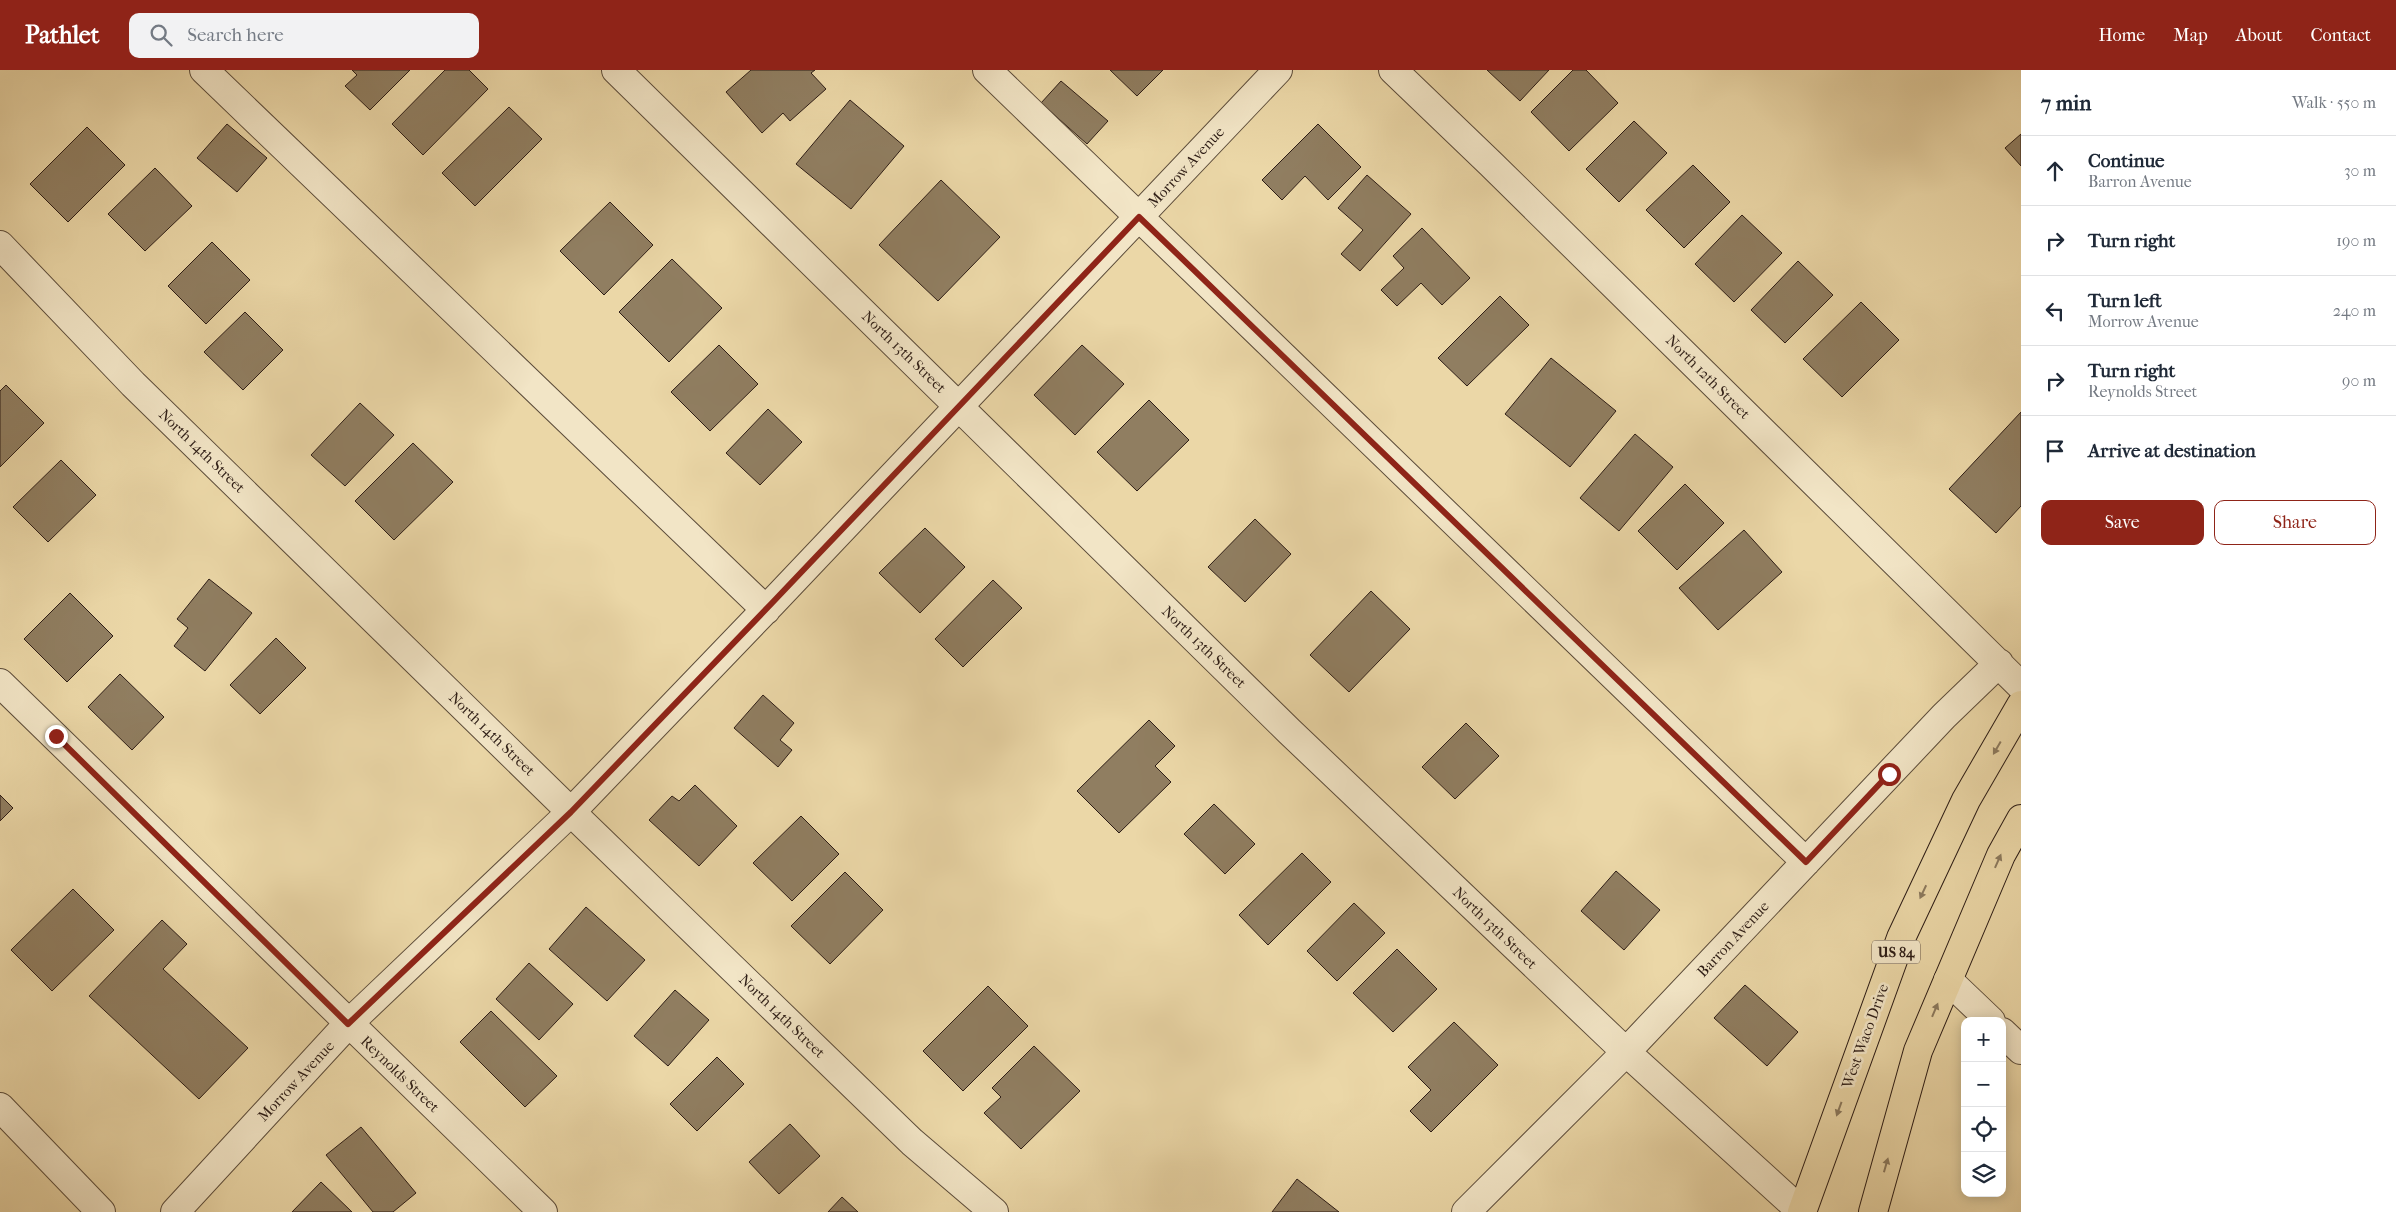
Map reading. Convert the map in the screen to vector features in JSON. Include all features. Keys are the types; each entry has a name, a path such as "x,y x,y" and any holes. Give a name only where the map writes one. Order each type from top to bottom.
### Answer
{"main road":[{"name":"West Waco Drive","path":"1802,1212 1901,938 1966,800 2021,705"},
{"path":"1873,1212 1918,1051 2001,855 2021,819"}],"street":[{"path":"204,70 766,610"},
{"name":"North 13th Street","path":"616,70 1289,731 1626,1052 1802,1212"},
{"path":"988,70 1806,862"},
{"name":"Morrow Avenue","path":"174,1212 348,1024 571,812 766,610 1278,70"},
{"name":"North 12th Street","path":"1393,70 2021,686"},
{"name":"North 14th Street","path":"0,245 133,384 571,812 912,1142 994,1212"},
{"name":"Barron Avenue","path":"1466,1212 1626,1052 1944,716 1999,663"},
{"name":"Reynolds Street","path":"0,683 542,1212"},
{"path":"1948,980 1987,1017"},
{"path":"2006,1036 2021,1050"},
{"path":"0,1107 101,1212"}],"building":[{"path":"352,70 410,70 370,110 345,86 357,75"},
{"path":"445,70 469,70 488,89 423,155 392,124"},
{"path":"751,70 815,70 811,73 826,89 790,121 783,113 762,133 726,92"},
{"path":"1110,70 1163,70 1137,96"},
{"path":"1487,70 1549,70 1520,101"},
{"path":"1573,70 1586,70 1618,103 1569,151 1531,112"},
{"path":"1061,81 1108,121 1087,144 1041,103"},
{"path":"850,100 904,146 851,209 796,164"},
{"path":"509,107 542,139 475,206 442,173"},
{"path":"1634,121 1667,153 1619,202 1586,169"},
{"path":"227,124 267,158 237,192 197,158"},
{"path":"1318,124 1361,167 1328,200 1305,176 1282,200 1262,180"},
{"path":"87,127 125,165 68,222 30,184"},
{"path":"2021,134 2021,166 2005,148"},
{"path":"1693,165 1730,202 1684,248 1646,210"},
{"path":"155,168 192,206 145,251 108,214"},
{"path":"1367,175 1411,214 1360,271 1341,254 1363,230 1338,208"},
{"path":"941,180 1000,237 938,301 879,245"},
{"path":"610,202 653,245 604,295 560,251"},
{"path":"1742,215 1782,253 1734,302 1695,264"},
{"path":"1422,228 1470,278 1442,305 1421,283 1397,306 1381,290 1404,268 1393,256"},
{"path":"212,242 250,280 206,324 168,286"},
{"path":"672,259 722,308 669,362 619,312"},
{"path":"1798,261 1833,295 1785,343 1751,310"},
{"path":"1500,296 1529,325 1467,386 1438,358"},
{"path":"1861,302 1899,340 1842,397 1803,359"},
{"path":"245,312 283,350 243,390 204,352"},
{"path":"719,345 758,384 710,431 671,392"},
{"path":"1082,345 1124,384 1075,435 1034,395"},
{"path":"1551,358 1616,411 1570,467 1505,414"},
{"path":"6,385 44,423 0,467 0,391"},
{"path":"1149,400 1189,440 1137,491 1097,452"},
{"path":"360,403 394,435 345,486 311,455"},
{"path":"768,409 802,442 760,485 726,453"},
{"path":"2021,412 2021,506 1996,533 1949,489"},
{"path":"1635,434 1673,467 1619,531 1580,498"},
{"path":"413,443 453,482 394,540 355,501"},
{"path":"61,460 96,495 48,542 13,507"},
{"path":"1685,484 1724,523 1677,570 1638,531"},
{"path":"1255,519 1291,554 1245,602 1208,567"},
{"path":"925,528 965,567 920,613 879,573"},
{"path":"1744,530 1782,572 1718,630 1679,588"},
{"path":"209,579 252,613 205,671 174,646 188,628 177,619"},
{"path":"993,580 1022,608 963,667 935,639"},
{"path":"1371,591 1410,629 1349,692 1310,655"},
{"path":"70,593 113,636 67,682 24,639"},
{"path":"276,638 306,668 260,714 230,685"},
{"path":"120,674 164,717 132,750 88,707"},
{"path":"763,695 794,723 780,740 792,750 778,767 734,728"},
{"path":"1149,720 1175,746 1155,766 1171,782 1119,833 1077,791"},
{"path":"1466,723 1499,756 1455,799 1422,767"},
{"path":"695,785 737,826 699,866 649,820 672,796 679,801"},
{"path":"0,795 13,808 0,821"},
{"path":"1214,804 1255,844 1225,874 1184,834"},
{"path":"801,816 839,854 792,901 753,863"},
{"path":"1302,853 1331,882 1268,945 1239,915"},
{"path":"1616,871 1660,910 1624,950 1581,911"},
{"path":"845,872 883,910 830,964 791,926"},
{"path":"73,889 114,930 52,991 11,950"},
{"path":"1354,903 1385,933 1337,981 1307,951"},
{"path":"586,907 645,960 607,1001 549,949"},
{"path":"162,920 187,944 163,969 248,1048 199,1099 89,996"},
{"path":"1397,949 1437,989 1393,1032 1353,993"},
{"path":"529,963 573,1004 539,1040 496,999"},
{"path":"1745,985 1798,1032 1767,1066 1714,1018"},
{"path":"988,986 1028,1026 963,1091 923,1051"},
{"path":"675,990 709,1020 668,1066 634,1036"},
{"path":"491,1011 557,1076 525,1107 460,1042"},
{"path":"1454,1022 1498,1065 1431,1132 1410,1111 1431,1090 1408,1067"},
{"path":"1034,1046 1080,1091 1021,1149 984,1113 1001,1097 992,1088"},
{"path":"717,1057 744,1084 697,1131 670,1104"},
{"path":"790,1124 820,1156 779,1194 749,1162"},
{"path":"361,1127 416,1193 393,1212 373,1212 326,1155"},
{"path":"1297,1179 1339,1212 1272,1212"},
{"path":"321,1182 352,1212 292,1212"},
{"path":"842,1197 858,1212 828,1212"}],"route":[{"path":"56,736 348,1024 571,812 1139,217 1806,862 1889,774"}]}
